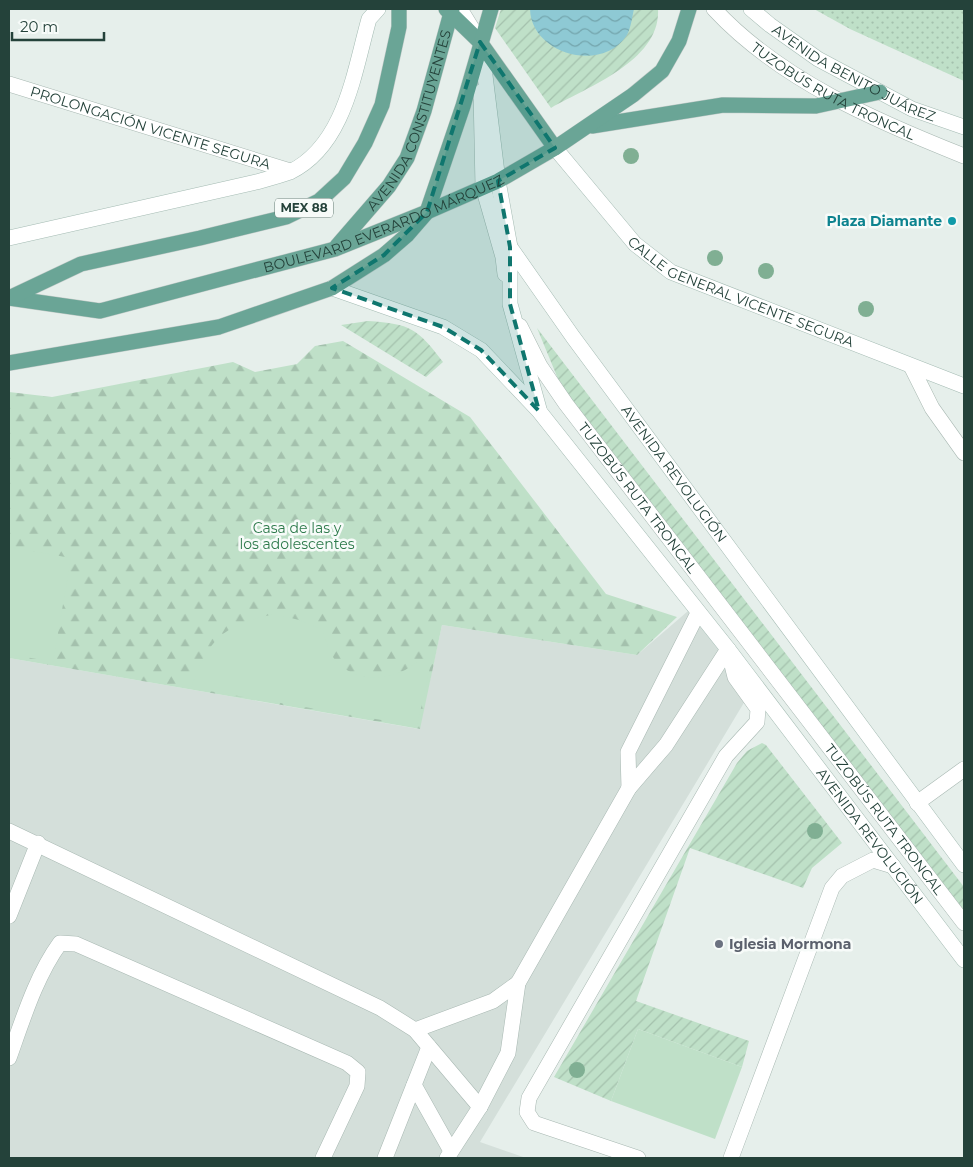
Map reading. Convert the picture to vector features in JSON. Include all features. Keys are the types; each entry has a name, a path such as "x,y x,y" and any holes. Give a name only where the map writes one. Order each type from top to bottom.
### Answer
{"main road":[{"path":"9,238 256,182 290,172 313,156 328,139 341,115 369,19 378,9"},
{"name":"BOULEVARD EVERARDO MÁRQUEZ","path":"9,298 81,264 286,217 319,201 344,178 365,143 382,105 399,27 399,9"},
{"path":"9,363 219,327 332,288 384,255 407,235 427,212 463,106 491,9"},
{"name":"BOULEVARD EVERARDO MÁRQUEZ","path":"9,298 100,311 335,249 427,212 498,181 555,148 633,95 662,71 679,41 689,9"},
{"name":"TUZOBÚS RUTA TRONCAL","path":"714,9 742,36 806,82 904,132 964,156"},
{"name":"AVENIDA BENITO JUÁREZ","path":"751,9 818,59 912,109 964,127"},
{"path":"453,10 480,42 555,148"},
{"name":"AVENIDA CONSTITUYENTES","path":"335,249 389,186 408,158 424,111 453,10"},
{"name":"AVENIDA REVOLUCIÓN","path":"480,42 498,181 510,247 573,337 964,865"},
{"name":"TUZOBÚS RUTA TRONCAL","path":"480,42 484,187 503,257 510,304 540,366 566,404 964,923"},
{"name":"PROLONGACIÓN VICENTE SEGURA","path":"9,84 290,172"},
{"path":"587,127 723,105 816,106 880,92"},
{"name":"CALLE GENERAL VICENTE SEGURA","path":"555,148 635,244 672,272 964,386"},
{"path":"510,247 510,304 539,411"},
{"name":"AVENIDA REVOLUCIÓN","path":"332,288 443,326 481,350 539,411 728,649 964,960"},
{"path":"911,366 932,408 964,454"},
{"path":"629,788 628,752 698,613"},
{"path":"449,1155 480,1107 508,1053 518,984 629,788 666,746 728,649"},
{"path":"638,1158 534,1123 527,1112 528,1098 726,756 757,722 758,709 735,677 728,649"},
{"path":"917,803 964,769"},
{"path":"9,831 38,843 380,1008 415,1030 480,1107"},
{"path":"9,916 38,843"},
{"path":"731,1158 832,888 842,876 873,860 893,866"},
{"path":"9,1058 28,1005 53,953 60,942 76,944 347,1063 358,1072 357,1086 324,1158"},
{"path":"415,1030 493,1001 518,984"},
{"path":"385,1158 429,1047"},
{"path":"414,1085 449,1155"}],"highlighted area":[{"path":"480,42 555,148 498,181 510,247 510,304 539,411 481,350 443,327 332,288 384,255 427,212"}],"shaded area":[{"path":"688,611 751,691 480,1142 526,1158 9,1158 9,658 419,729 442,625 637,655"}],"green space":[{"path":"501,9 658,9 656,27 648,43 636,57 603,80 551,108 495,28"},
{"path":"814,9 964,9 964,81 850,29"},
{"path":"368,321 404,326 412,330 426,342 443,362 426,377 341,325"},
{"path":"537,328 964,887 964,915 563,391"},
{"name":"Casa de las y los adolescentes","path":"343,341 470,417 606,594 677,617 637,655 442,625 420,729 9,658 9,392 52,397 233,362 255,372 297,364 315,346"},
{"path":"9,547 71,558 53,662 9,654"},
{"path":"275,614 299,620 323,630 329,650 336,661 352,673 362,676 382,677 392,675 406,670 422,660 432,658 417,726 191,688 204,657 220,636 243,623"},
{"path":"762,743 766,745 842,843 812,868 803,888 690,848 636,1001 749,1041 742,1067 638,1029 611,1101 554,1077 737,763 747,751"},
{"path":"638,1029 742,1067 715,1139 611,1101"}],"water":[{"path":"530,9 634,9 627,35 616,47 601,54 586,56 570,54 542,38 533,25"}],"place":[{"name":"Plaza Diamante","path":"952,221"},
{"name":"Iglesia Mormona","path":"719,944"}]}
